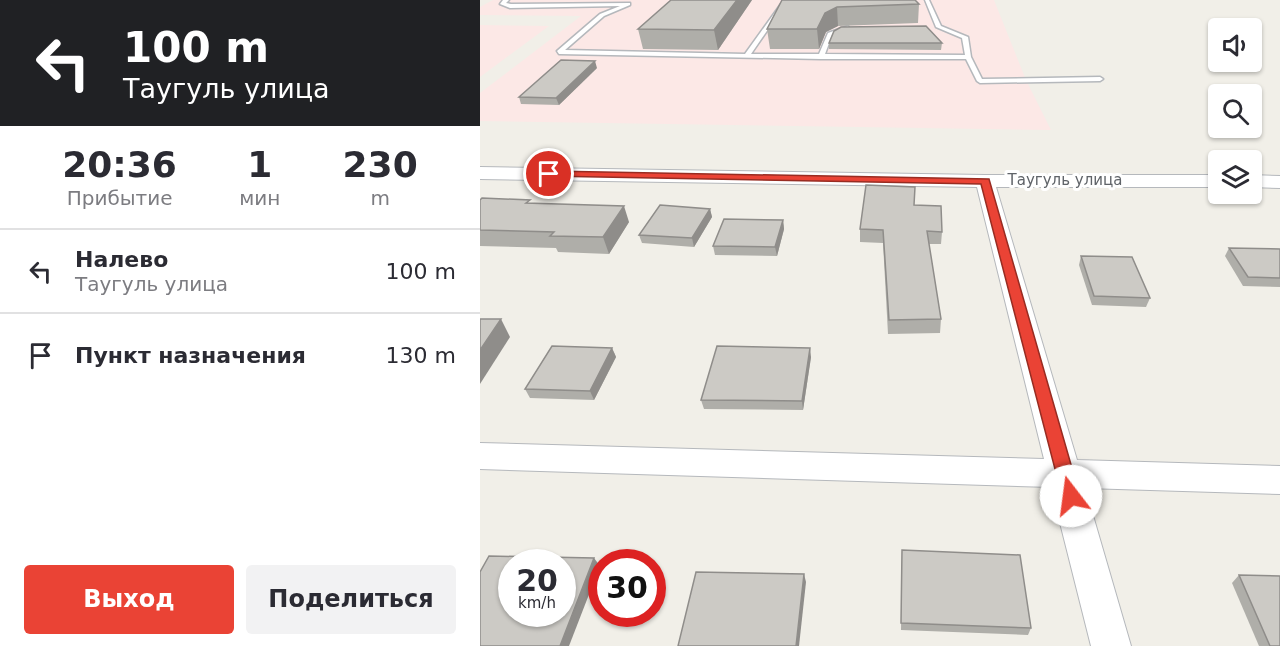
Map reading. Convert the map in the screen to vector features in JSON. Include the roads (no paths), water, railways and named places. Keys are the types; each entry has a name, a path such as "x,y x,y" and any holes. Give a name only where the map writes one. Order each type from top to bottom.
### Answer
{"street":[{"name":"Таугуль улица","path":"480,172 985,181 1208,181"},
{"path":"985,181 1111,646"},
{"path":"1262,182 1280,182"},
{"path":"480,456 1280,480"}],"lane":[{"path":"507,0 502,3 510,6 628,4 602,15 559,52 968,57"},
{"path":"927,0 939,27"},
{"path":"747,56 782,4 793,4"},
{"path":"821,57 830,34 840,29 856,27"},
{"path":"927,27 939,27 965,37 968,57 980,81 1100,79"}]}
